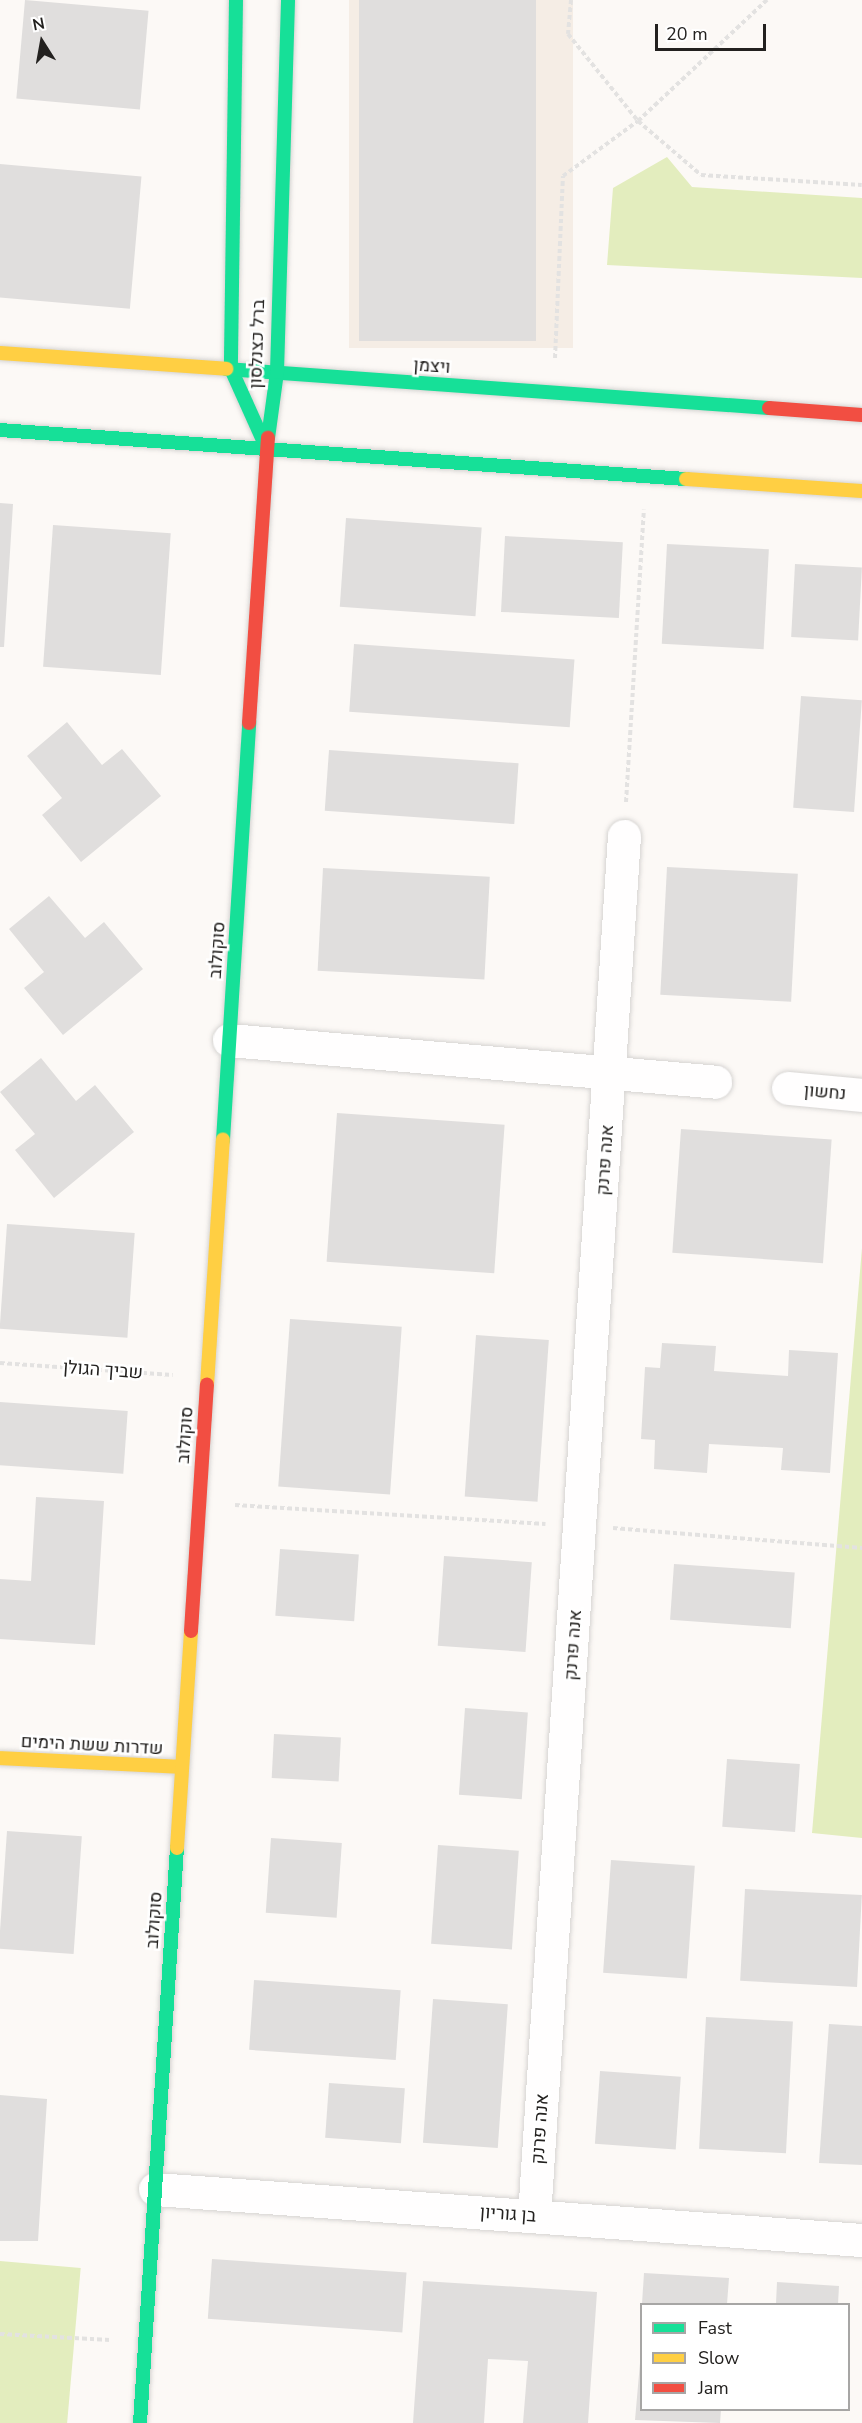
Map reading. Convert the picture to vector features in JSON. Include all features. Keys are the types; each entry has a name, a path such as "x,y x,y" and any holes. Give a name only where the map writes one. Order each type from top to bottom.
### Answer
{"street":[{"name":"ברל כצנלסון","path":"236,0 231,369 267,449"},
{"name":"ברל כצנלסון","path":"267,449 277,372 276,313 288,0"},
{"path":"212,341 231,310"},
{"path":"276,313 299,352 324,376"},
{"name":"ויצמן","path":"0,353 862,415"},
{"path":"172,365 192,353"},
{"path":"0,430 862,491"},
{"name":"סוקולוב","path":"140,2423 267,449"},
{"name":"אנה פרנק","path":"534,2216 611,1073 624,836"},
{"path":"229,1040 715,1082"},
{"name":"נחשון","path":"788,1088 862,1095"},
{"name":"שדרות ששת הימים","path":"0,1758 182,1767"},
{"name":"בן גוריון","path":"155,2189 862,2240"}],"path":[{"path":"571,0 567,34 638,121 701,175 862,185"},
{"path":"554,392 563,176 638,121 767,0"},
{"path":"624,836 646,476"},
{"name":"שביך הגולן","path":"0,1363 207,1378"},
{"path":"199,1503 581,1526 862,1548"},
{"path":"0,2334 145,2341"}],"shaded area":[{"path":"349,0 573,0 573,348 349,348"}],"green space":[{"path":"667,157 692,187 862,198 862,278 607,265 613,188"},
{"path":"862,1248 862,1838 812,1833"},
{"path":"0,2261 81,2268 67,2423 0,2423"}],"building":[{"path":"25,0 149,11 140,109 16,99"},
{"path":"359,0 536,0 536,341 359,341"},
{"path":"0,164 141,176 130,309 0,298"},
{"path":"0,503 13,504 4,647 0,647"},
{"path":"346,518 482,527 475,616 340,607"},
{"path":"53,525 171,533 161,675 43,667"},
{"path":"505,536 623,542 619,618 501,612"},
{"path":"667,544 769,549 764,649 662,644"},
{"path":"795,564 862,568 858,640 791,637"},
{"path":"354,644 574,659 570,727 349,712"},
{"path":"801,696 862,700 854,812 793,808"},
{"path":"67,722 102,765 122,749 161,796 81,862 42,815 62,798 27,756"},
{"path":"329,750 519,763 514,824 325,811"},
{"path":"667,867 798,874 791,1002 660,995"},
{"path":"323,868 490,877 484,980 318,971"},
{"path":"49,896 85,938 104,922 143,969 63,1035 24,988 44,972 9,929"},
{"path":"41,1058 76,1101 95,1085 134,1132 54,1198 15,1150 35,1134 0,1092"},
{"path":"337,1113 505,1125 494,1273 327,1262"},
{"path":"681,1129 832,1140 823,1263 672,1253"},
{"path":"7,1224 135,1233 127,1338 0,1329"},
{"path":"290,1319 402,1327 390,1494 278,1487"},
{"path":"476,1335 549,1340 538,1502 465,1497"},
{"path":"662,1343 716,1346 714,1371 788,1376 789,1350 838,1353 830,1473 781,1470 783,1448 709,1444 707,1473 654,1469 655,1440 641,1439 645,1367 660,1368"},
{"path":"0,1402 128,1411 123,1474 0,1465"},
{"path":"36,1497 104,1501 95,1645 0,1639 0,1579 31,1581"},
{"path":"280,1549 359,1555 354,1621 275,1616"},
{"path":"444,1556 532,1562 526,1652 438,1646"},
{"path":"674,1564 795,1572 791,1628 670,1620"},
{"path":"465,1708 528,1712 522,1799 459,1795"},
{"path":"274,1734 341,1738 339,1781 272,1778"},
{"path":"727,1759 800,1764 795,1832 722,1827"},
{"path":"7,1831 82,1836 74,1954 0,1949"},
{"path":"271,1838 342,1843 337,1918 266,1913"},
{"path":"438,1845 519,1851 512,1949 431,1944"},
{"path":"611,1860 695,1866 687,1979 603,1973"},
{"path":"745,1889 862,1895 857,1987 740,1981"},
{"path":"254,1980 401,1990 396,2060 249,2050"},
{"path":"433,1999 508,2004 498,2148 423,2143"},
{"path":"706,2017 793,2022 786,2153 699,2149"},
{"path":"829,2024 862,2026 862,2165 819,2163"},
{"path":"600,2071 681,2077 676,2149 595,2144"},
{"path":"329,2083 405,2088 401,2143 325,2138"},
{"path":"0,2095 47,2099 38,2241 0,2241"},
{"path":"212,2259 407,2273 402,2332 208,2319"},
{"path":"644,2273 729,2278 727,2303 642,2303"},
{"path":"423,2281 597,2292 588,2423 523,2423 528,2361 488,2359 484,2423 413,2423"},
{"path":"777,2282 839,2286 838,2303 776,2303"},
{"path":"640,2363 640,2411 721,2411 720,2423 635,2420"}],"traffic: fast":[{"path":"236,0 231,369 267,449"},
{"path":"268,438 277,372 288,0"},
{"path":"226,369 769,408"},
{"path":"0,430 686,479"},
{"path":"223,1140 249,723"},
{"path":"140,2423 177,1848"}],"traffic: slow":[{"path":"0,353 226,369"},
{"path":"686,479 862,491"},
{"path":"207,1385 223,1140"},
{"path":"177,1848 191,1631"},
{"path":"0,1758 182,1767"}],"traffic: jam":[{"path":"769,408 862,415"},
{"path":"249,723 268,438"},
{"path":"191,1631 207,1385"}]}
